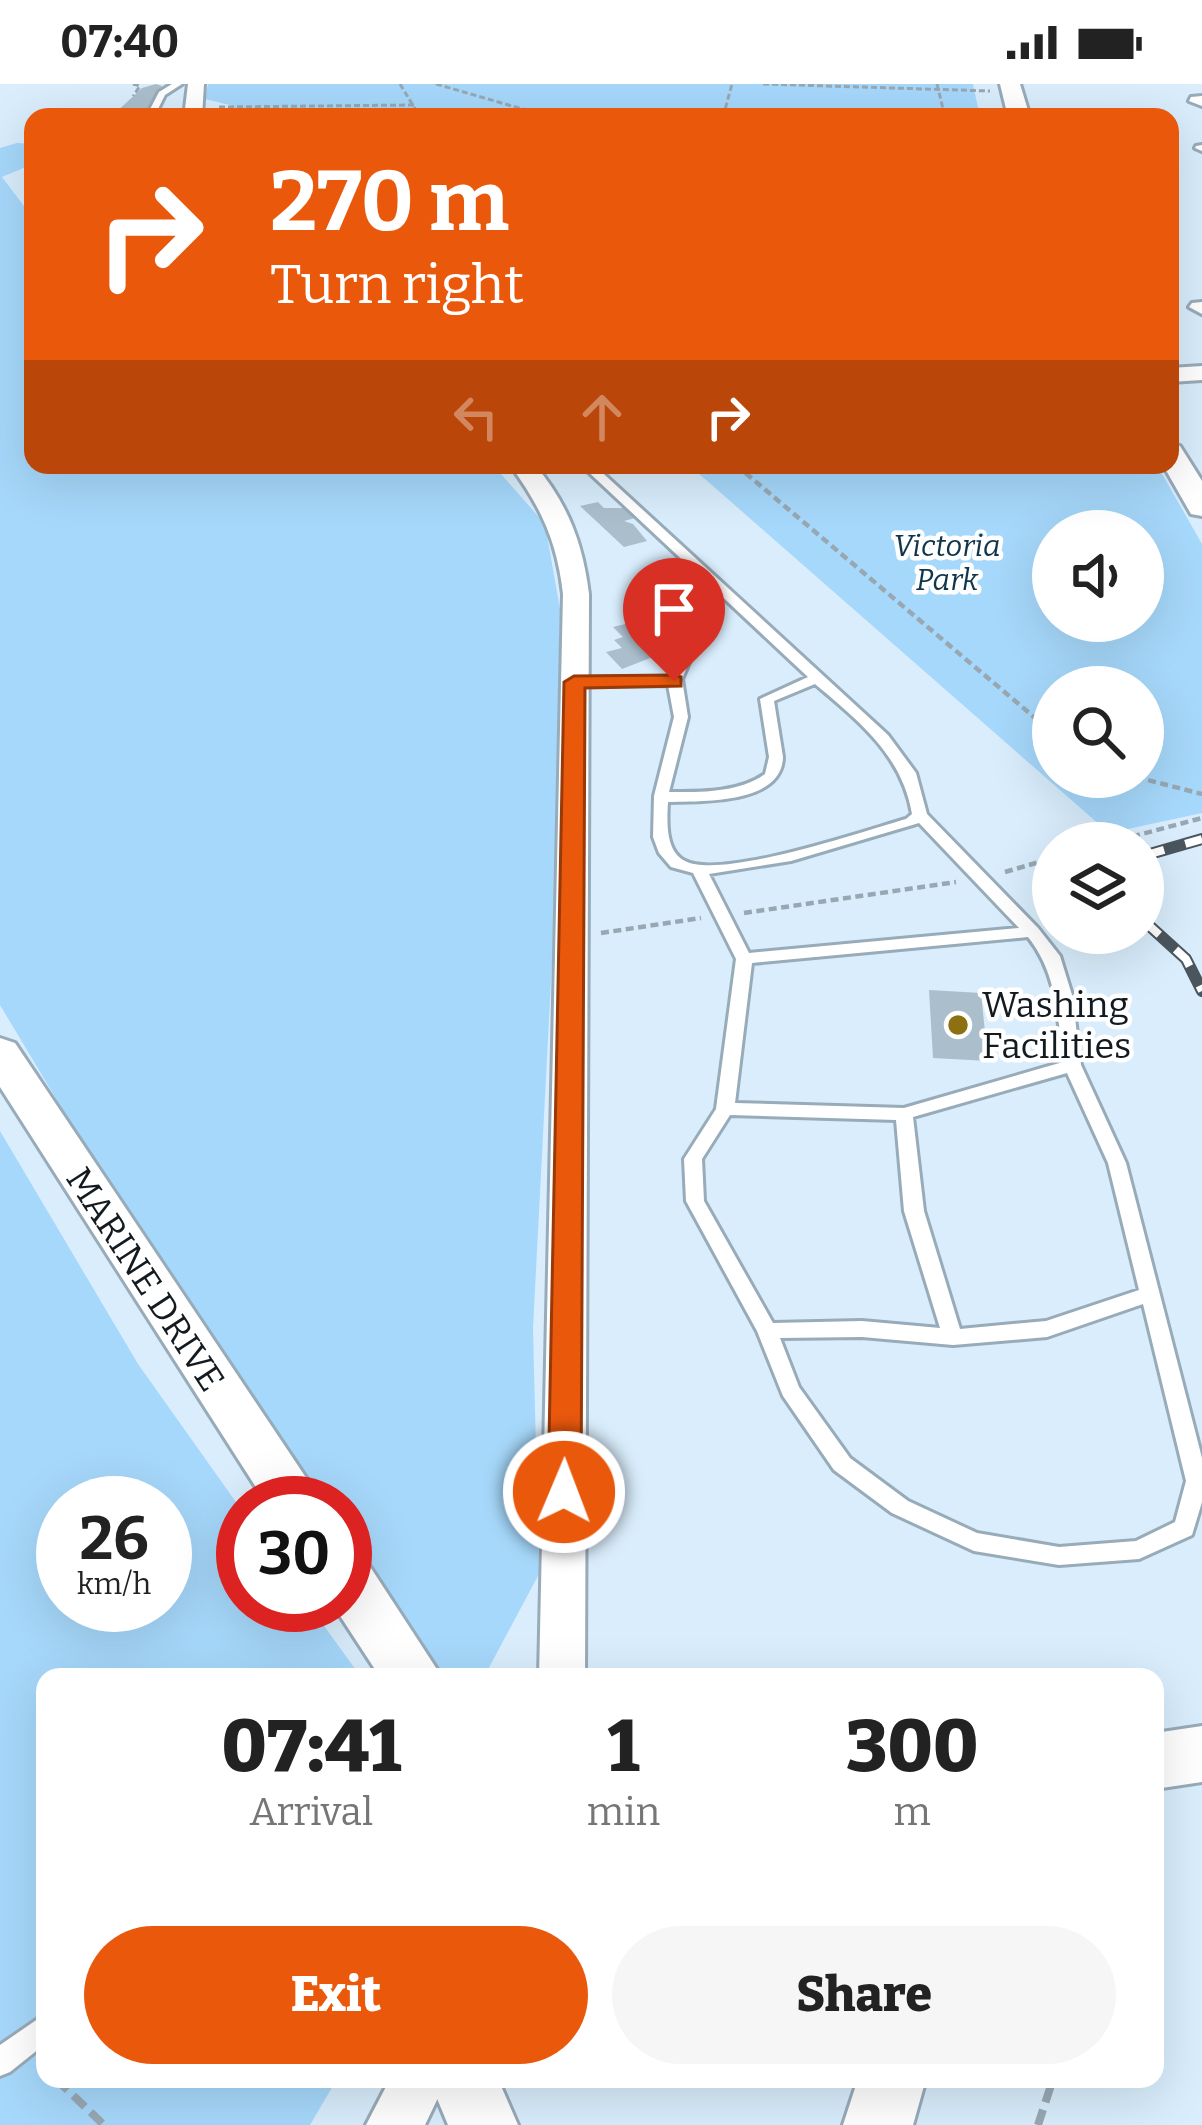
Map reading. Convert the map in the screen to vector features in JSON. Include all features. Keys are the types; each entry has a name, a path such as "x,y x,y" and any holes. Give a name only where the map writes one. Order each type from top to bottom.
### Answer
{"street":[{"path":"1179,467 1202,507"},
{"path":"529,474 556,512 573,548 579,599 574,682 562,1668"},
{"name":"MARINE DRIVE","path":"0,1053 278,1476"},
{"path":"372,1616 407,1668"},
{"path":"1164,1760 1202,1754"},
{"path":"394,2125 415,2088"},
{"path":"467,2088 483,2125"}],"lane":[{"path":"155,108 162,94 178,84"},
{"path":"597,474 862,716 909,769 920,815 1032,932"},
{"path":"714,585 664,603 659,619 686,653 674,681 683,715 662,772 662,844 667,854 677,864 700,872 801,854 911,822 920,815"},
{"path":"662,797 718,795 767,783 776,772 765,718 767,699 817,678"},
{"path":"574,682 674,681"},
{"path":"700,872 744,959 724,1109 693,1159 694,1201 767,1330 790,1390 842,1464 900,1507 974,1542 1059,1556 1139,1550 1184,1528 1197,1481 1117,1163 1072,1065 1064,995 1050,954"},
{"path":"744,959 1032,932"},
{"path":"724,1109 904,1114 1072,1065"},
{"path":"904,1114 914,1211 952,1337"},
{"path":"767,1330 862,1329 952,1337 1046,1329 1148,1295"},
{"path":"0,2062 36,2034"}],"path":[{"path":"133,84 140,86 133,96"},
{"path":"400,84 416,108"},
{"path":"436,84 519,108"},
{"path":"763,84 1011,88"},
{"path":"241,108 414,105"},
{"path":"747,474 1032,716"},
{"path":"1164,784 1202,794"},
{"path":"1164,828 1202,818"},
{"path":"572,937 984,878 1032,864"},
{"path":"65,2088 104,2125"},
{"path":"1038,2125 1050,2088"}],"green space":[{"path":"208,84 973,84 978,108 234,108 205,99"},
{"path":"17,143 24,143 24,168 2,177 24,206 24,474 501,474 545,524 560,609 554,923 533,1328 539,1574 489,1668 437,1668 413,1639 372,1578 372,1476 303,1476 109,1187 0,1005 0,148"},
{"name":"Victoria Park","path":"699,474 1162,474 1202,544 1202,813 1160,822 1096,822 1069,798 1164,798 1164,666 1032,666 1032,766"},
{"path":"0,1131 138,1364 217,1476 216,1632 328,1632 354,1668 36,1668 36,2088 332,2088 310,2125 0,2125"}],"building":[{"path":"162,86 149,108 121,108 142,88"},
{"path":"598,502 604,508 624,508 635,518 624,521 633,524 647,541 624,547 580,506"},
{"path":"633,622 663,653 622,669 606,652 622,648 614,640 623,637 613,627"},
{"name":"Washing Facilities","path":"929,990 981,993 988,1061 933,1058"}],"railway":[{"path":"1164,850 1202,839"},
{"path":"1164,939 1186,959 1202,991"}],"place":[{"name":"Washing Facilities","path":"958,1025"}],"route":[{"path":"564,1492 574,682 674,681"}]}
